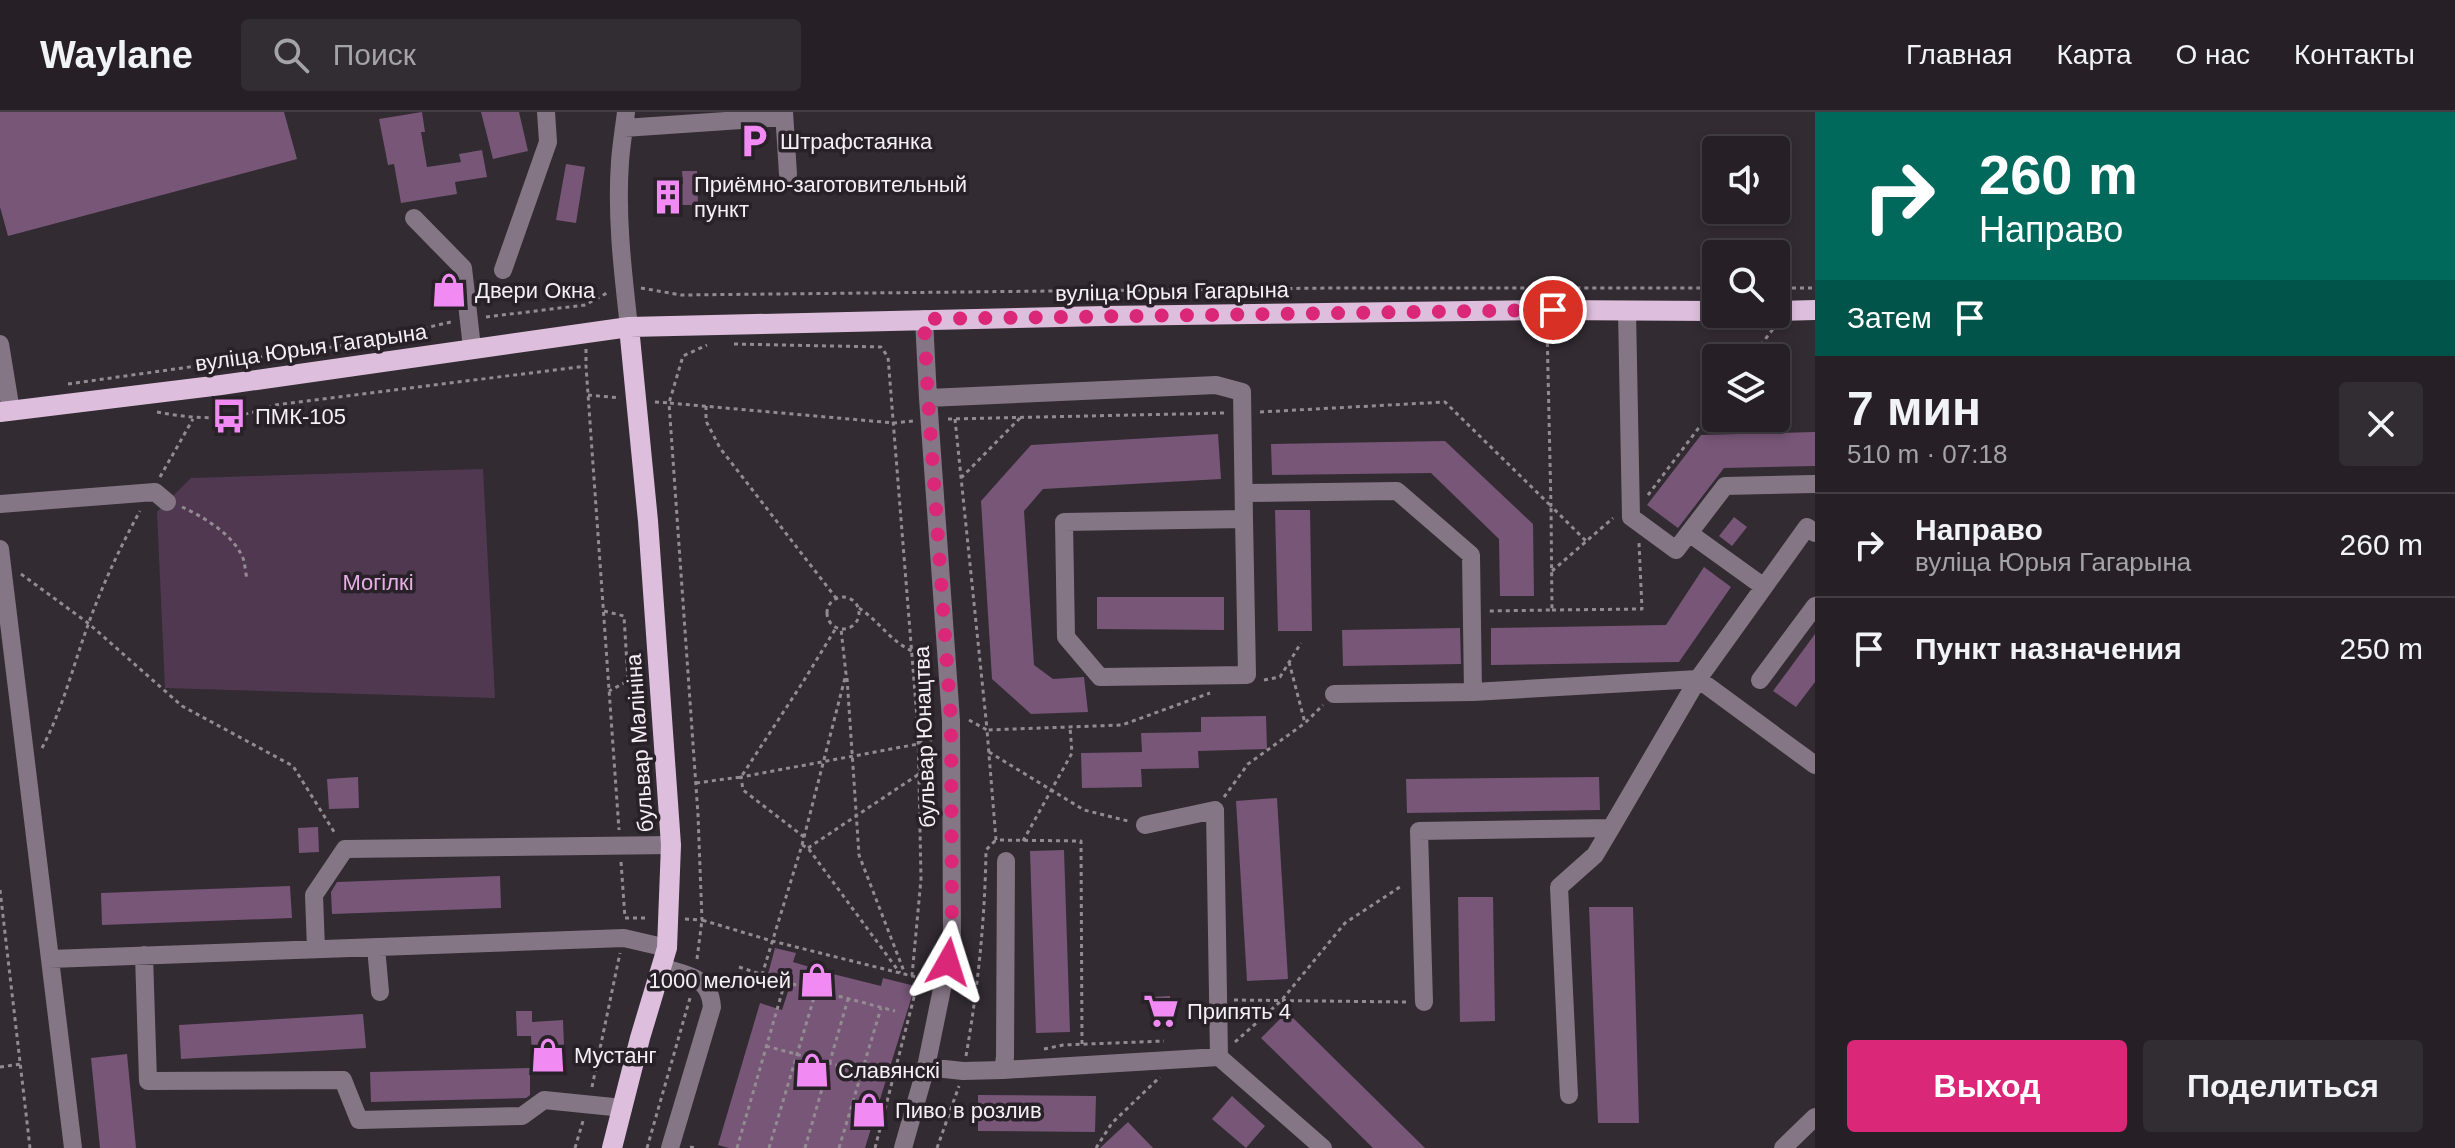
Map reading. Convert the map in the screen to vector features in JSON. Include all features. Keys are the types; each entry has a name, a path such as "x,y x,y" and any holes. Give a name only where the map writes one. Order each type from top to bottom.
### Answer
{"main road":[{"name":"вуліца Юрыя Гагарына","path":"5,411 221,385 629,327 924,319 1547,310 1702,311"},
{"path":"1790,316 1815,310"},
{"name":"бульвар Малініна","path":"612,1148 664,957 671,845 648,521 629,327"}],"street":[{"path":"503,270 548,142 546,112"},
{"path":"629,327 619,197 625,120 784,114 788,174"},
{"path":"414,218 463,268 472,348"},
{"path":"1627,311 1634,514 1676,550 1725,486 1815,484"},
{"name":"бульвар Юнацтва","path":"903,1148 926,1067 952,940 951,720 924,319"},
{"path":"0,344 5,411"},
{"path":"928,398 1216,385 1242,392 1247,675 1100,677 1066,637 1064,522 1244,519"},
{"path":"1244,493 1397,491 1471,555 1473,692"},
{"path":"0,504 159,497"},
{"path":"1569,1095 1559,887 1595,855 1698,679 1807,527 1815,533"},
{"path":"1689,533 1764,587"},
{"path":"1,554 73,1148"},
{"path":"1760,680 1815,606"},
{"path":"1334,694 1473,692 1698,679 1815,765"},
{"path":"1145,825 1215,810 1219,1057"},
{"path":"1424,1002 1419,831 1611,828"},
{"path":"316,949 314,895 345,849 671,845"},
{"path":"1003,1070 1006,861"},
{"path":"50,959 624,938 664,957 709,989 712,1007 670,1148"},
{"path":"376,947 380,992"},
{"path":"144,955 148,1081 343,1080 359,1120 522,1116 544,1100 623,1108"},
{"path":"926,1067 963,1071 1003,1070 1219,1057 1323,1148"},
{"path":"1783,1148 1815,1117"}],"path":[{"path":"1790,288 1815,288"},
{"path":"1547,331 1552,610"},
{"path":"698,815 669,403 683,356 708,344"},
{"path":"724,344 881,347 888,357 918,744 921,879 912,976"},
{"path":"154,411 193,419 253,414 275,405 586,366 625,918 624,938 588,1104 575,1148"},
{"path":"588,395 894,423"},
{"path":"930,419 1242,413 1445,402 1586,541"},
{"path":"706,406 706,421 720,448 836,598"},
{"path":"961,478 1020,418"},
{"path":"28,776 57,719 88,623 125,537 159,497 193,419"},
{"path":"955,419 996,840"},
{"path":"1552,571 1586,541 1634,514 1702,424"},
{"path":"159,497 216,526 243,559 247,580"},
{"path":"1472,612 1642,609 1634,514"},
{"path":"1,554 88,623 182,706 293,766 345,849"},
{"path":"858,607 858,618 852,627 839,629 832,625 827,616 828,605 836,598 847,597 870,615 899,645 912,651"},
{"path":"604,611 624,616 628,681 609,691"},
{"path":"839,629 846,674 859,855 902,974"},
{"path":"804,837 743,790 741,777 839,629"},
{"path":"1258,680 1280,677 1301,643"},
{"path":"1289,662 1305,723"},
{"path":"762,975 802,845 846,674"},
{"path":"987,730 1122,725 1209,694"},
{"path":"1215,810 1248,764 1305,723 1334,694"},
{"path":"808,848 919,774 937,724"},
{"path":"1023,841 1072,753 1070,727"},
{"path":"696,783 918,744"},
{"path":"989,752 1084,810 1145,825"},
{"path":"937,1148 963,1071 975,1005 985,916 986,850 996,840 1081,841 1082,1044"},
{"path":"802,845 808,848 902,974"},
{"path":"1219,1057 1281,1001 1345,923 1420,874"},
{"path":"0,890 30,1148"},
{"path":"647,1148 694,978 702,920 943,984"},
{"path":"739,967 895,1011"},
{"path":"875,1148 919,978"},
{"path":"737,1148 785,982"},
{"path":"769,1148 816,991"},
{"path":"805,1148 848,999"},
{"path":"1218,1000 1424,1002"},
{"path":"839,1148 881,1008"},
{"path":"766,1046 862,1072"},
{"path":"1096,1148 1112,1123 1179,1059"},
{"path":"0,1067 21,1064"}],"green space":[{"name":"Могілкі","path":"483,469 495,698 165,688 157,512 191,478"}],"building":[{"path":"0,112 284,112 297,159 8,236 0,207"},
{"path":"422,112 425,132 421,132 427,167 461,162 459,154 482,150 487,177 455,182 457,194 401,203 394,164 388,165 379,119"},
{"path":"481,112 519,112 528,151 493,159"},
{"path":"566,164 585,167 576,223 556,220"},
{"path":"682,171 697,171 698,205 659,209 658,185 683,184"},
{"path":"1815,432 1815,466 1724,468 1678,528 1647,505 1701,435"},
{"path":"1218,434 1221,479 1043,489 1024,511 1034,665 1053,679 1084,677 1088,712 1031,714 992,679 981,501 1031,445"},
{"path":"1445,441 1533,524 1534,596 1500,596 1499,539 1431,473 1272,475 1271,444"},
{"path":"1275,510 1310,510 1312,631 1278,631"},
{"path":"1734,517 1747,527 1732,546 1719,536"},
{"path":"1704,567 1731,587 1679,662 1491,665 1491,628 1666,625"},
{"path":"1097,597 1224,597 1224,630 1097,629"},
{"path":"1460,628 1461,664 1343,666 1342,630"},
{"path":"1815,634 1815,682 1796,707 1773,691"},
{"path":"1266,716 1267,749 1198,751 1199,768 1141,769 1142,787 1082,788 1081,753 1142,752 1141,733 1201,732 1201,717"},
{"path":"358,777 359,808 329,809 327,779"},
{"path":"1599,777 1600,810 1407,813 1406,779"},
{"path":"1277,798 1288,979 1247,981 1236,801"},
{"path":"318,827 319,852 299,853 298,828"},
{"path":"1064,850 1070,1032 1036,1033 1030,851"},
{"path":"500,876 501,908 332,914 331,892 337,882"},
{"path":"290,886 292,918 102,925 101,893"},
{"path":"1458,897 1493,897 1495,1021 1460,1022"},
{"path":"1589,907 1633,907 1639,1123 1598,1123"},
{"name":"Славянскі","path":"775,948 796,953 793,962 833,974 881,986 883,978 915,986 865,1148 729,1148 718,1145 760,1003 782,1010 792,979 768,974"},
{"name":"Припять 4","path":"1170,996 1171,1024 1152,1025 1151,997"},
{"name":"Мустанг","path":"516,1011 532,1011 532,1022 563,1020 565,1072 533,1074 531,1036 517,1036"},
{"path":"1287,1012 1425,1148 1373,1148 1261,1038"},
{"path":"363,1014 366,1048 181,1059 179,1025"},
{"path":"127,1054 136,1148 100,1148 91,1058"},
{"path":"530,1068 530,1095 526,1098 371,1102 370,1072"},
{"path":"978,1095 1096,1096 1095,1132 978,1131"},
{"path":"1232,1096 1265,1126 1246,1148 1212,1119"},
{"path":"1128,1122 1153,1148 1100,1148"}],"place":[{"name":"Штрафстаянка","path":"754,141"},
{"name":"Приёмно-заготовительный пункт","path":"668,197"},
{"name":"Двери Окна","path":"449,290"},
{"name":"ПМК-105","path":"229,416"},
{"name":"1000 мелочей","path":"817,980"},
{"name":"Припять 4","path":"1161,1011"},
{"name":"Мустанг","path":"548,1055"},
{"name":"Славянскі","path":"812,1070"},
{"name":"Пиво в розлив","path":"869,1110"}],"route":[{"path":"948,962 952,940 951,720 924,319 1553,310"}]}
